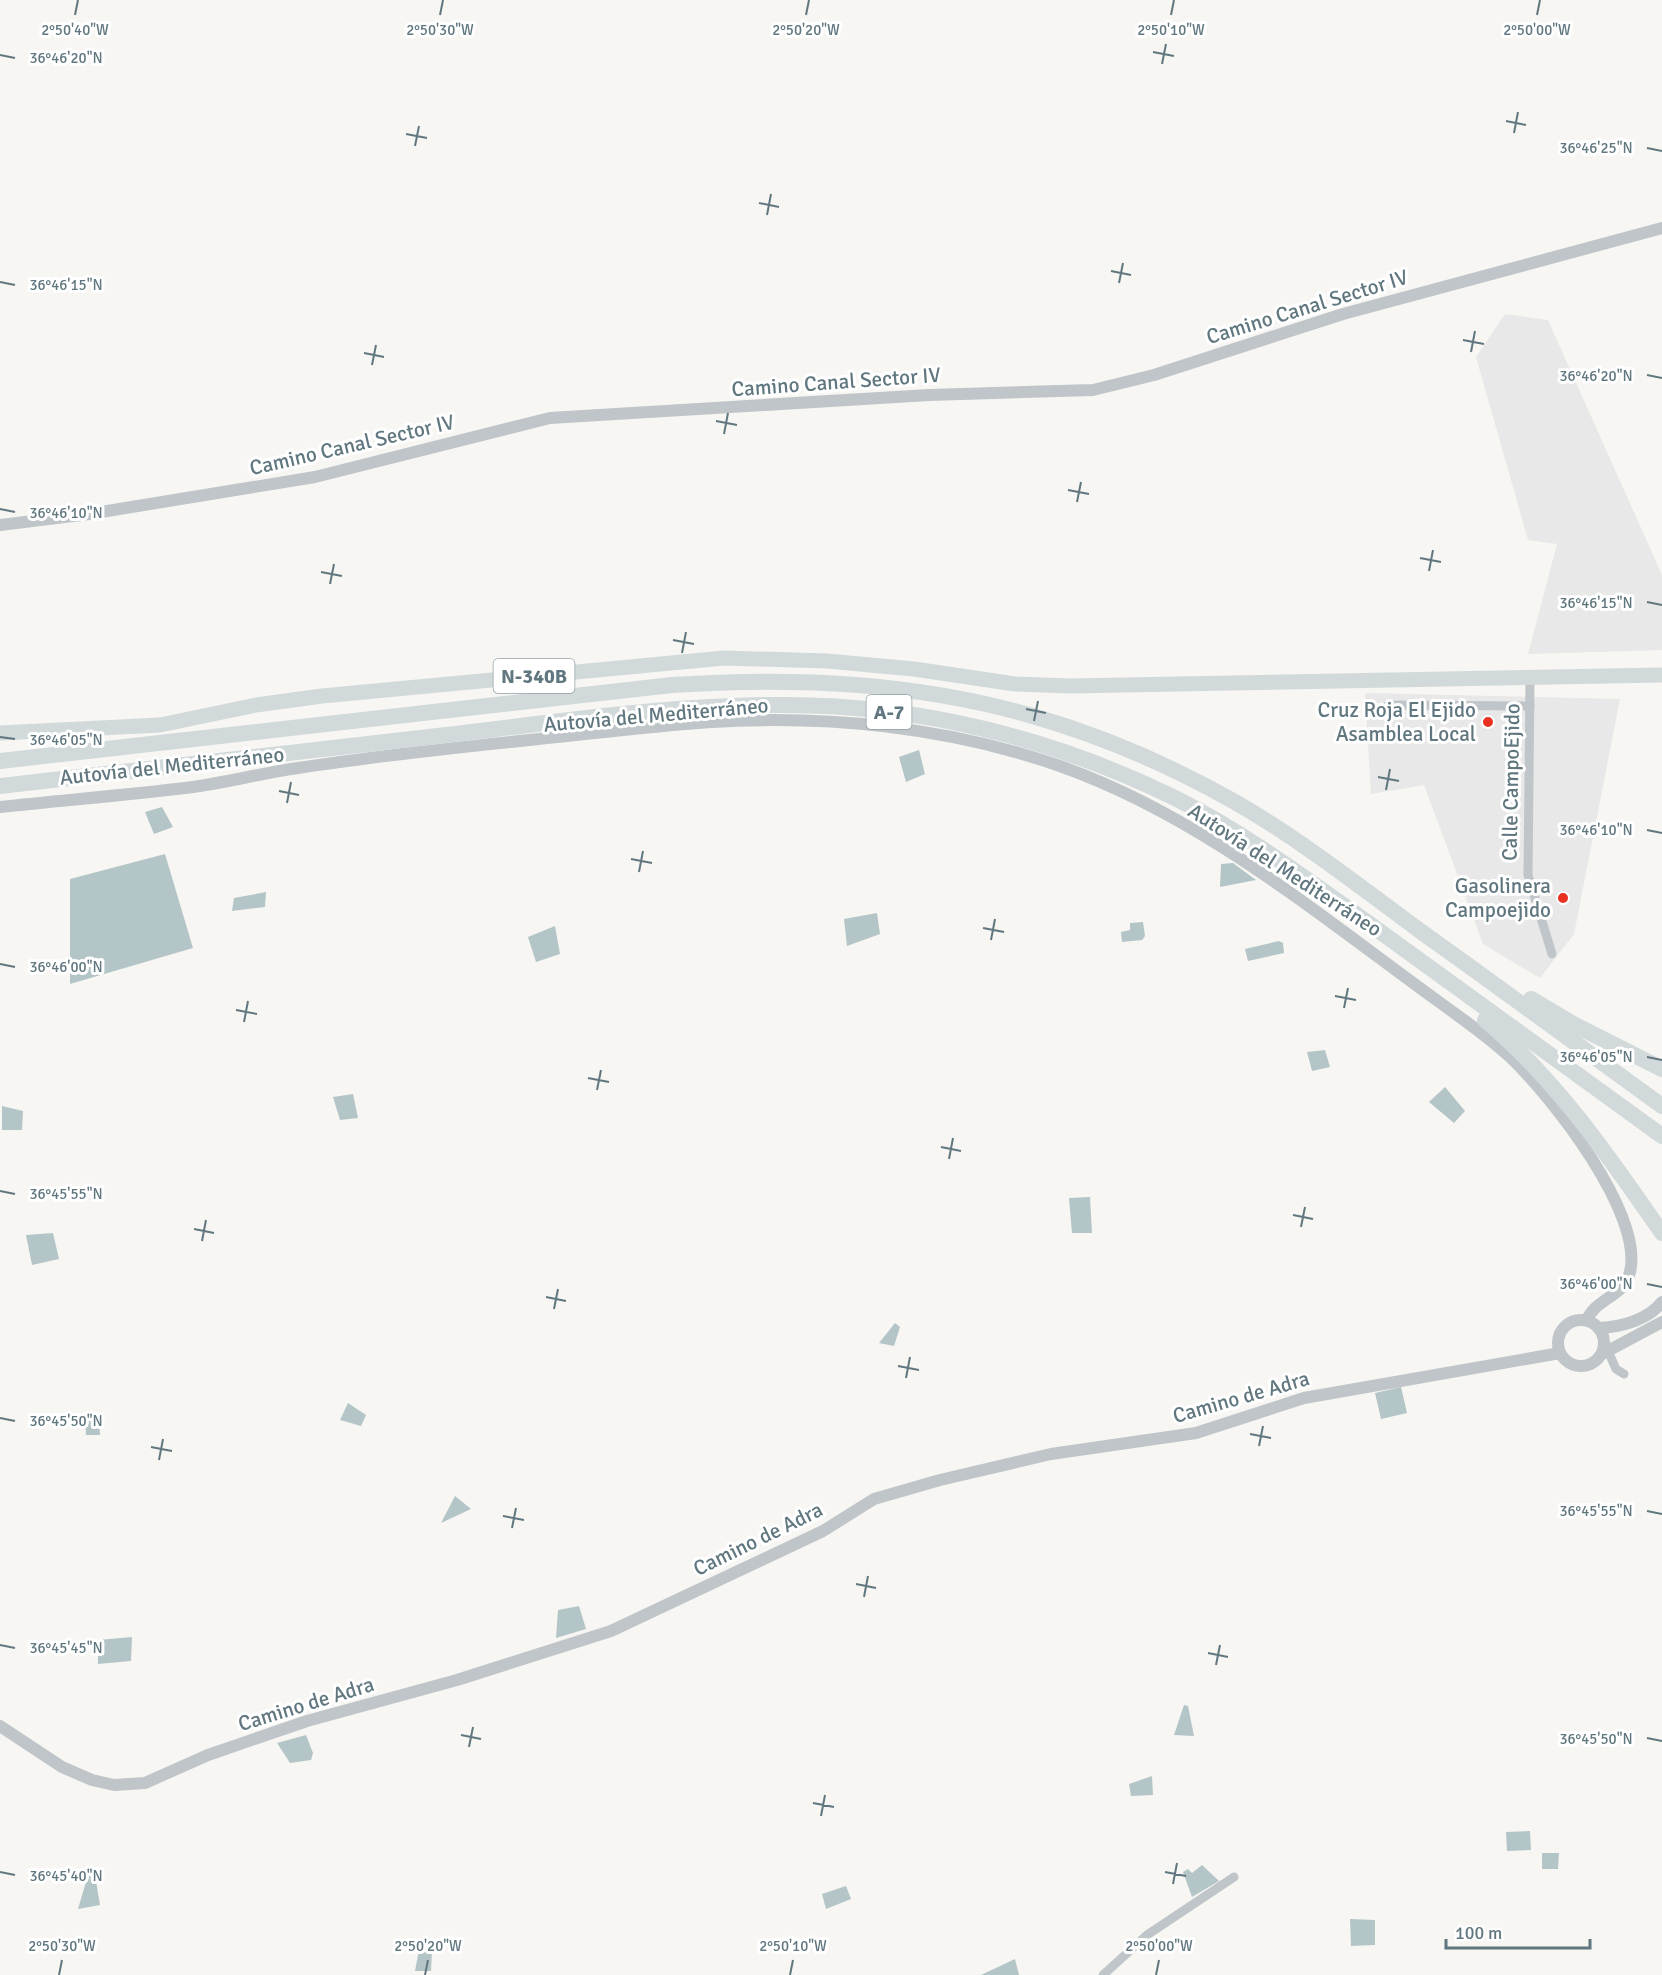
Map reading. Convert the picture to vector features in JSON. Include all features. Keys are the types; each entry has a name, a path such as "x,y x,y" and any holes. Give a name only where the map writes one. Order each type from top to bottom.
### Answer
{"highway":[{"name":"Autovía del Mediterráneo","path":"0,761 672,685 788,680 898,688 947,695 1038,717 1145,757 1238,804 1403,918 1662,1106"},
{"name":"Autovía del Mediterráneo","path":"0,786 674,709 788,705 895,712 942,719 1031,741 1135,779 1225,825 1388,938 1662,1136"},
{"path":"0,750 94,750"},
{"path":"0,791 53,780"},
{"path":"1403,918 1575,1025 1662,1069"},
{"path":"1388,938 1514,1045 1544,1074 1574,1111 1662,1233"}],"main road":[{"name":"N-340B","path":"0,733 160,725 256,705 322,696 723,658 827,661 914,669 1015,684 1070,686 1662,675"}],"street":[{"name":"Camino Canal Sector IV","path":"0,525 89,514 315,477 550,418 929,395 1093,390 1154,375 1343,314 1662,228"},
{"name":"Calle CampoEjido","path":"1530,679 1528,875 1552,954"},
{"path":"1388,705 1530,706"},
{"path":"0,807 196,786 294,768 404,754 712,722 786,720 922,731 1057,765 1126,793 1190,827 1269,878 1470,1025 1511,1058 1548,1100 1579,1141 1619,1205 1631,1238 1633,1254 1627,1283 1619,1292 1593,1308 1587,1320"},
{"path":"1599,1328 1619,1327 1635,1320 1662,1302"},
{"path":"1624,1374 1616,1369 1605,1353 1605,1341 1599,1328 1587,1320 1572,1321 1561,1331 1558,1338 1560,1353 1569,1363 1582,1366 1594,1362 1605,1353 1662,1322"},
{"name":"Camino de Adra","path":"0,1726 62,1767 92,1780 114,1785 145,1783 208,1755 307,1720 457,1680 611,1631 823,1531 874,1499 939,1479 1051,1454 1196,1433 1304,1398 1560,1353"},
{"path":"1103,1975 1147,1935 1234,1877"}],"shaded area":[{"path":"1505,314 1548,320 1662,575 1662,650 1528,654 1557,544 1528,540 1476,357"},
{"path":"1365,693 1620,699 1574,934 1540,978 1483,944 1424,785 1371,794"},
{"path":"919,750 925,774 906,782 899,757"},
{"path":"162,807 173,827 154,834 145,812"},
{"path":"165,854 193,948 70,984 70,879"},
{"path":"1233,863 1256,880 1220,887 1221,864"},
{"path":"266,892 265,907 232,911 234,898"},
{"path":"877,913 880,934 847,946 844,919"},
{"path":"1143,922 1145,936 1142,940 1122,942 1121,932 1130,930 1130,923"},
{"path":"555,926 560,954 536,962 528,937"},
{"path":"1279,941 1283,943 1284,953 1248,961 1245,949"},
{"path":"1325,1050 1330,1067 1312,1071 1307,1052"},
{"path":"1445,1087 1465,1111 1454,1123 1429,1102"},
{"path":"353,1094 358,1118 340,1120 333,1097"},
{"path":"2,1106 23,1111 22,1130 2,1130"},
{"path":"1090,1197 1092,1233 1072,1233 1069,1198"},
{"path":"53,1233 59,1259 32,1265 26,1235"},
{"path":"895,1323 900,1327 894,1346 879,1343"},
{"path":"1401,1387 1407,1413 1381,1419 1375,1393"},
{"path":"348,1403 366,1415 361,1426 340,1420"},
{"path":"99,1415 100,1435 86,1435 85,1419"},
{"path":"455,1496 471,1509 441,1523"},
{"path":"579,1606 586,1629 556,1638 558,1610"},
{"path":"132,1637 131,1661 98,1664 98,1640"},
{"path":"1184,1705 1188,1706 1194,1736 1174,1735"},
{"path":"306,1735 313,1753 311,1760 290,1763 277,1743"},
{"path":"1152,1776 1153,1795 1131,1796 1129,1784"},
{"path":"1530,1831 1531,1850 1507,1851 1506,1832"},
{"path":"1542,1853 1559,1853 1558,1869 1542,1869"},
{"path":"1202,1865 1219,1881 1192,1897 1183,1872 1188,1869 1192,1873"},
{"path":"88,1875 95,1875 100,1905 78,1909"},
{"path":"846,1886 851,1899 826,1909 822,1894"},
{"path":"1350,1919 1375,1920 1375,1945 1351,1946"},
{"path":"419,1950 432,1950 431,1971 415,1971"},
{"path":"1015,1959 1019,1975 981,1975"}],"place":[{"name":"Cruz Roja El Ejido Asamblea Local","path":"1488,722"},
{"name":"Gasolinera Campoejido","path":"1563,898"}]}
